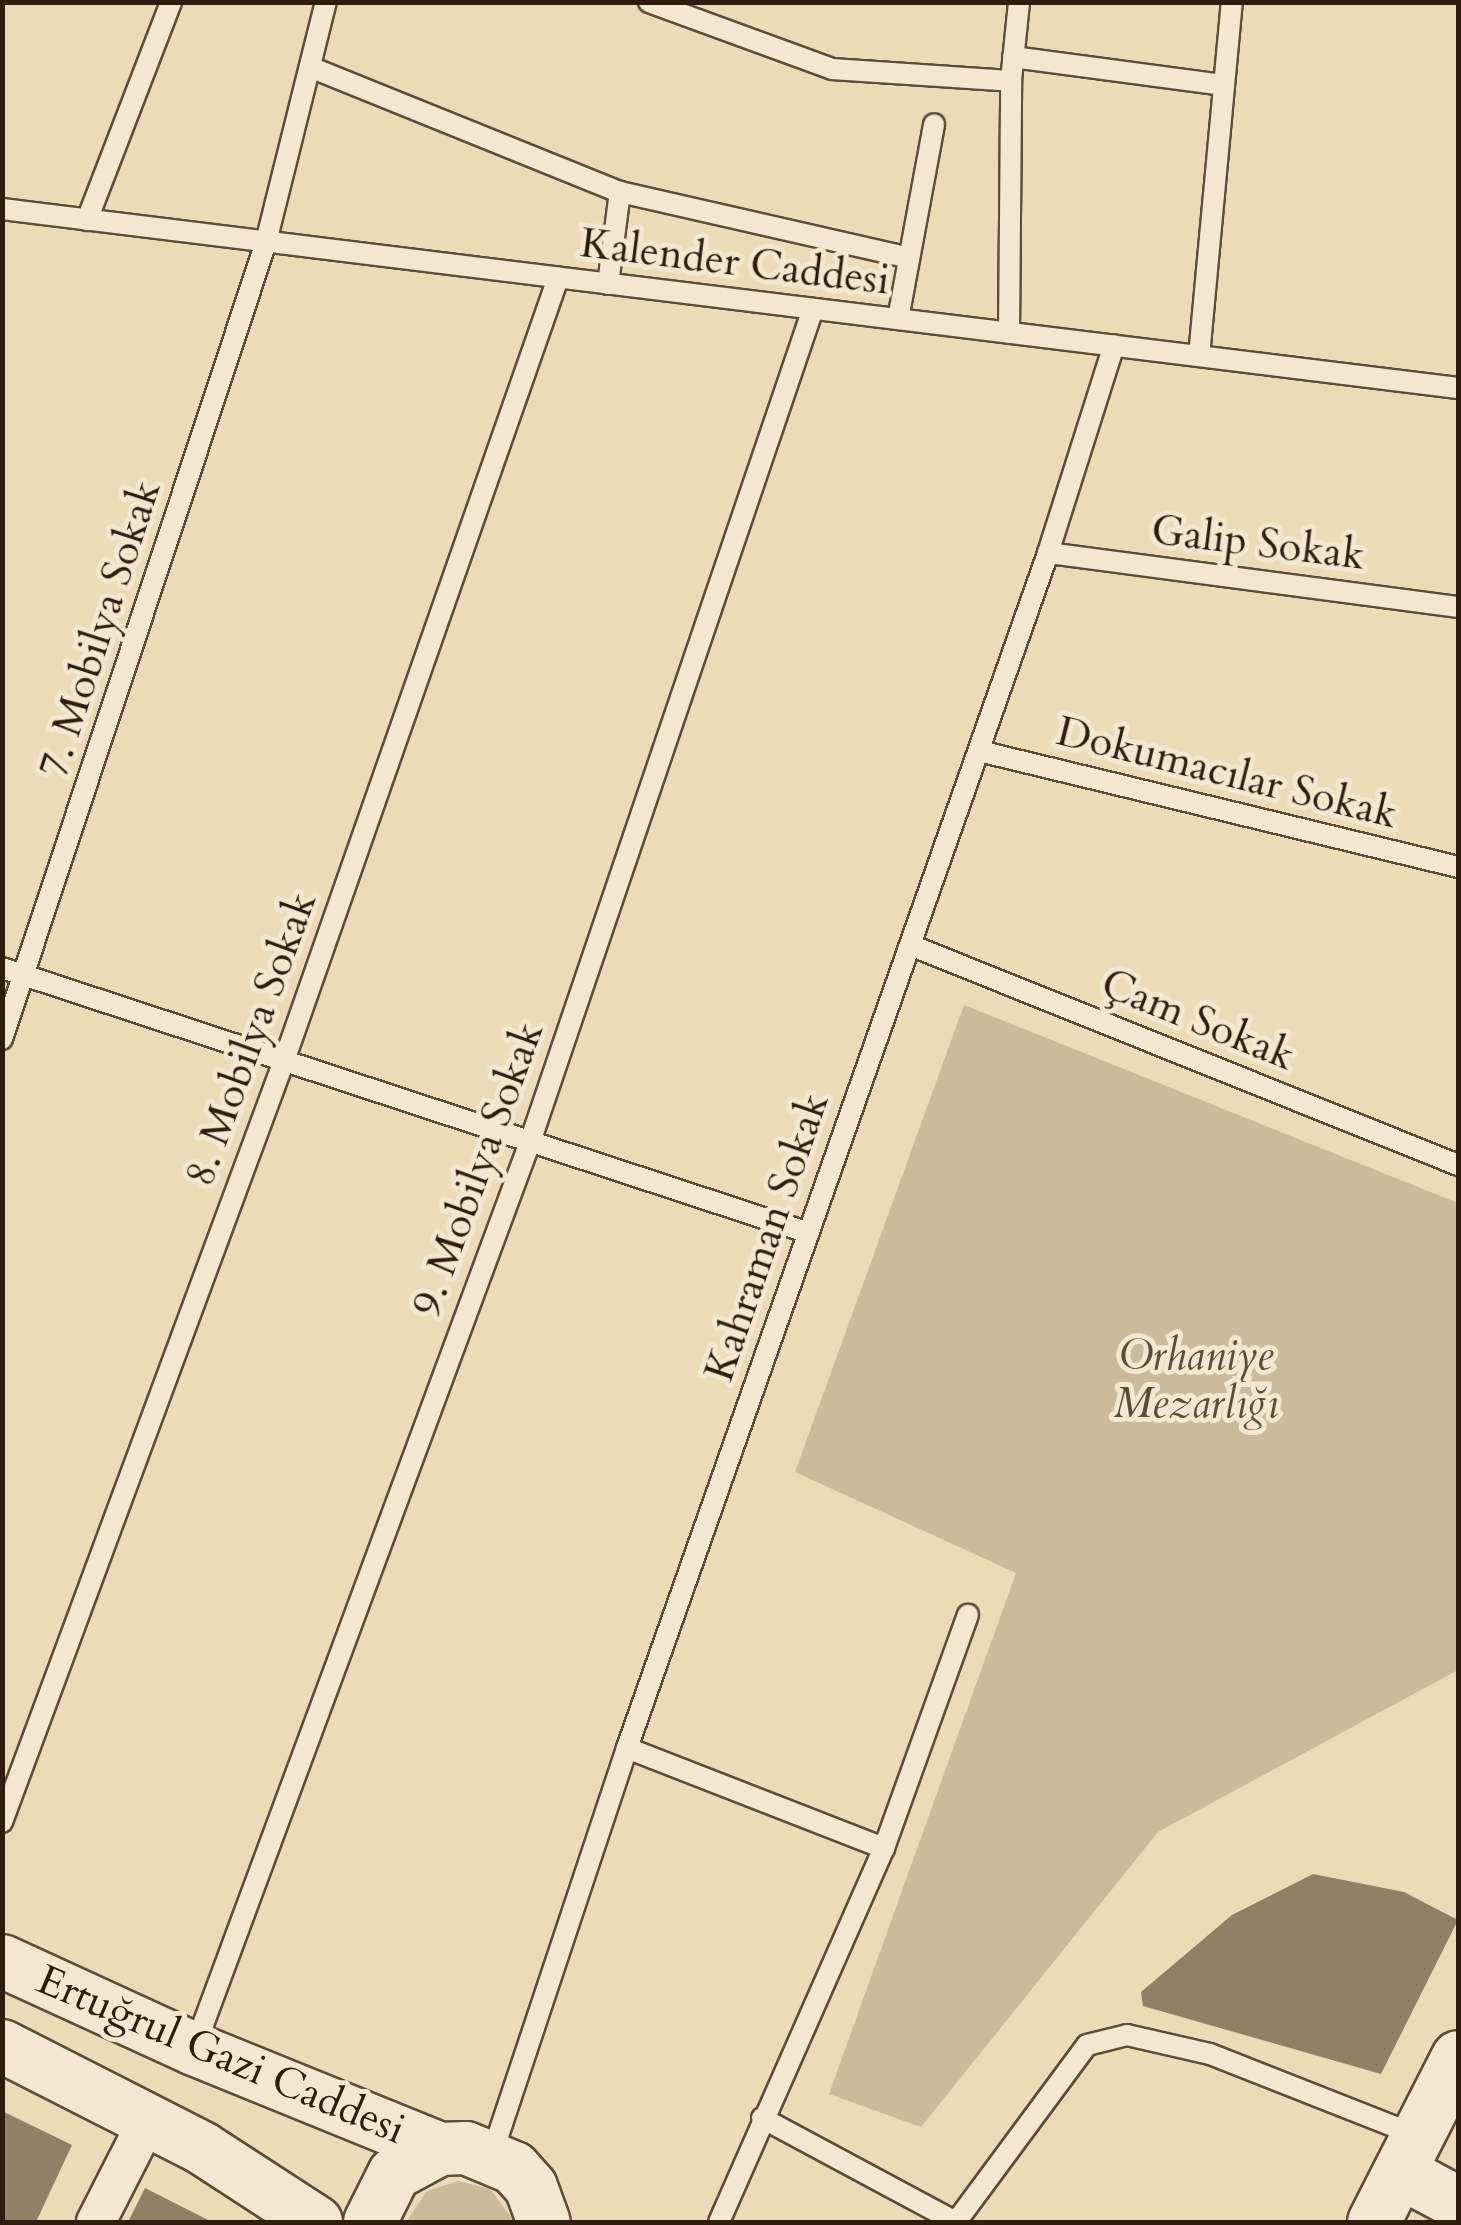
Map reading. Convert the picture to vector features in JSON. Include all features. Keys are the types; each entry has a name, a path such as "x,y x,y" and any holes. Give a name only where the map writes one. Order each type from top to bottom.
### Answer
{"main road":[{"name":"Ertuğrul Gazi Caddesi","path":"2,1960 194,2049 440,2149 492,2154"},
{"name":"Ertuğrul Gazi Caddesi","path":"2,2046 148,2120 316,2222"},
{"path":"1434,2116 1458,2204 1450,2222"},
{"path":"1374,2222 1434,2116"},
{"path":"370,2222 394,2174 440,2149"},
{"path":"492,2154 532,2187 544,2222"}],"street":[{"path":"96,2222 148,2120"}],"lane":[{"path":"87,220 170,2"},
{"name":"7. Mobilya Sokak","path":"2,1038 266,242 326,2"},
{"path":"649,2 832,69 1011,80"},
{"path":"1008,333 1011,80 1019,2"},
{"path":"1199,356 1232,2"},
{"path":"1013,56 1224,85"},
{"path":"310,68 620,192 907,256"},
{"path":"898,319 934,124"},
{"path":"608,284 620,192"},
{"name":"Kalender Caddesi","path":"3,212 1458,388"},
{"name":"8. Mobilya Sokak","path":"2,1822 284,1061 558,278"},
{"name":"9. Mobilya Sokak","path":"194,2049 530,1142 813,309"},
{"name":"Kahraman Sokak","path":"492,2154 627,1748 1048,553 1114,345"},
{"name":"Galip Sokak","path":"1048,553 1458,607"},
{"name":"Dokumacılar Sokak","path":"979,751 1458,868"},
{"name":"Çam Sokak","path":"910,945 1458,1164"},
{"path":"2,968 808,1233"},
{"path":"719,2222 884,1848 968,1615"},
{"path":"627,1748 884,1848"},
{"path":"762,2118 956,2222 1087,2046 1126,2035 1434,2116"}],"green space":[{"name":"Orhaniye Mezarlığı","path":"964,1005 1458,1203 1458,1670 1158,1832 921,2127 829,2094 1016,1573 795,1472"},
{"path":"458,2181 490,2189 515,2222 406,2222 427,2191"}],"building":[{"path":"1313,1874 1404,1892 1458,1920 1381,2074 1143,2006 1141,1992 1232,1915"},
{"path":"2,2111 72,2145 36,2222 2,2222"},
{"path":"145,2188 212,2222 128,2222"}]}
